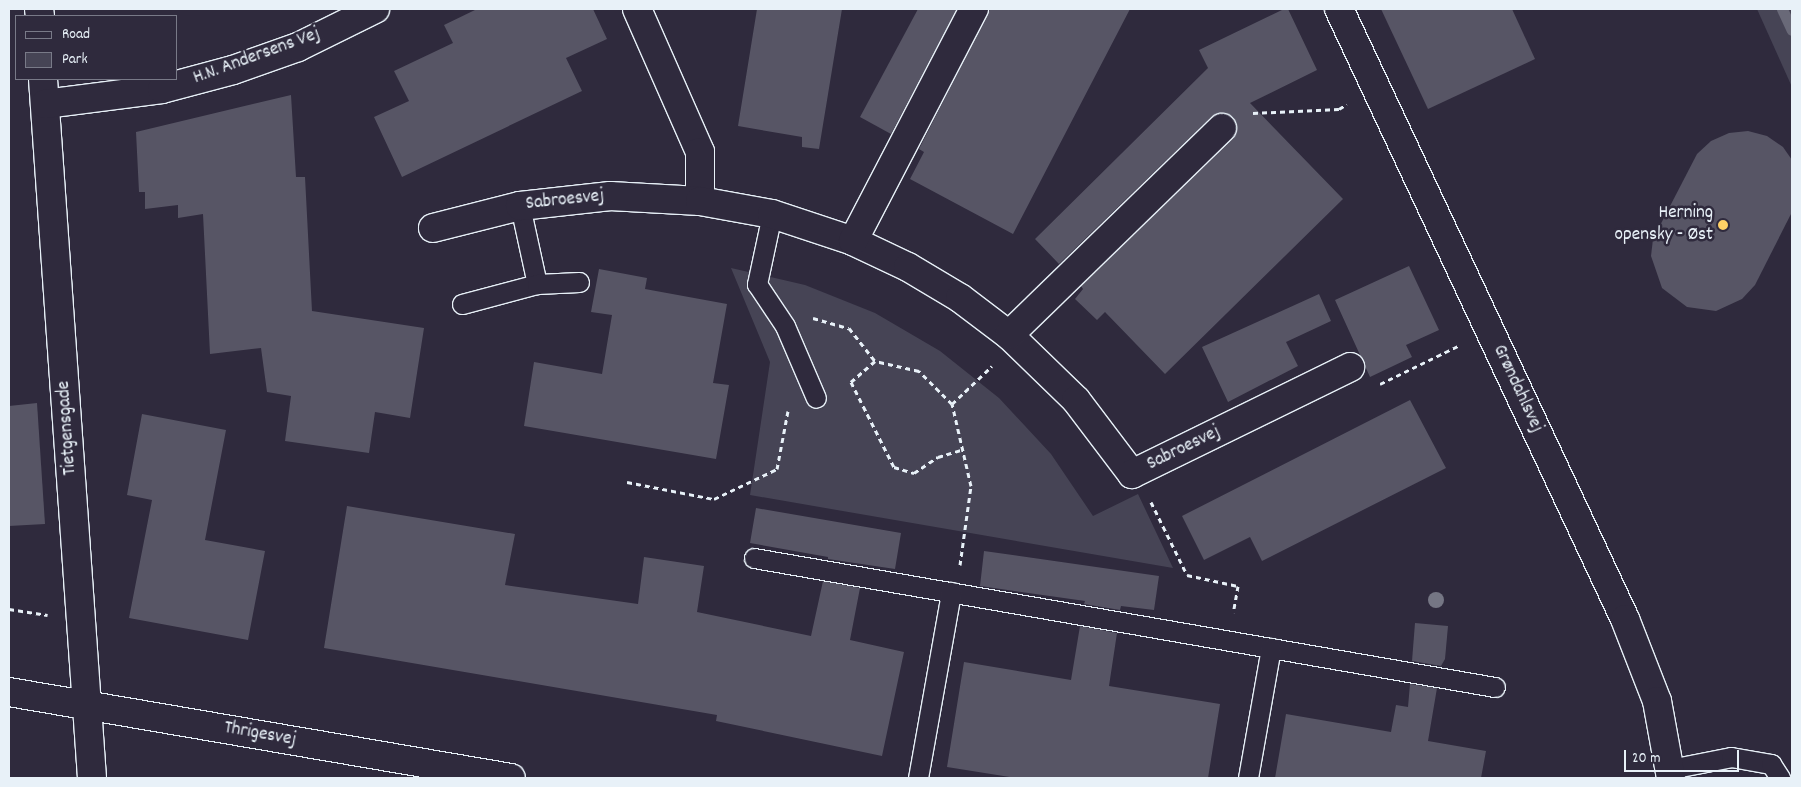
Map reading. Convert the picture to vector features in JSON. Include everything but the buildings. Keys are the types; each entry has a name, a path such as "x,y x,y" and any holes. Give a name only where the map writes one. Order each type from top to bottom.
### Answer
{"street":[{"name":"H.N. Andersens Vej","path":"44,91 162,89 233,70 298,47 376,9"},
{"path":"636,9 700,152 700,201"},
{"path":"853,241 974,9"},
{"name":"Grøndahlsvej","path":"1339,9 1626,619 1656,701 1671,774"},
{"name":"Tietgensgade","path":"44,91 92,778"},
{"path":"1012,338 1222,128"},
{"name":"Sabroesvej","path":"433,228 520,206 610,196 700,201 772,214 853,241 908,267 960,298 1012,338 1076,400 1132,474 1350,367"},
{"name":"Thrigesvej","path":"9,692 511,778"}],"lane":[{"path":"520,206 537,284"},
{"path":"772,214 757,284 785,326 816,398"},
{"path":"462,304 537,284 579,282"},
{"path":"754,558 1495,687"},
{"path":"918,778 951,592"},
{"path":"1248,778 1271,648"},
{"path":"1671,774 1731,756 1771,764 1780,778"}],"path":[{"path":"1222,128 1244,112 1339,110 1376,88"},
{"path":"785,326 808,316 849,328 875,361 919,371 952,404 964,449 971,486 960,567 951,592"},
{"path":"1350,367 1358,363 1371,388 1490,331"},
{"path":"952,404 1012,338"},
{"path":"628,482 714,499 777,469 788,409 851,382 875,361"},
{"path":"851,382 894,467 914,473 938,457 964,449"},
{"path":"1132,474 1145,491 1187,575 1238,586 1228,640"}],"green space":[{"path":"1757,9 1792,9 1792,87"},
{"path":"731,268 805,285 875,313 940,351 999,398 1051,454 1093,516 1138,494 1173,568 750,495 770,362"}],"waterway":[{"path":"1782,9 1792,30"}],"place":[{"name":"Herning opensky - Øst","path":"1723,225"}]}
